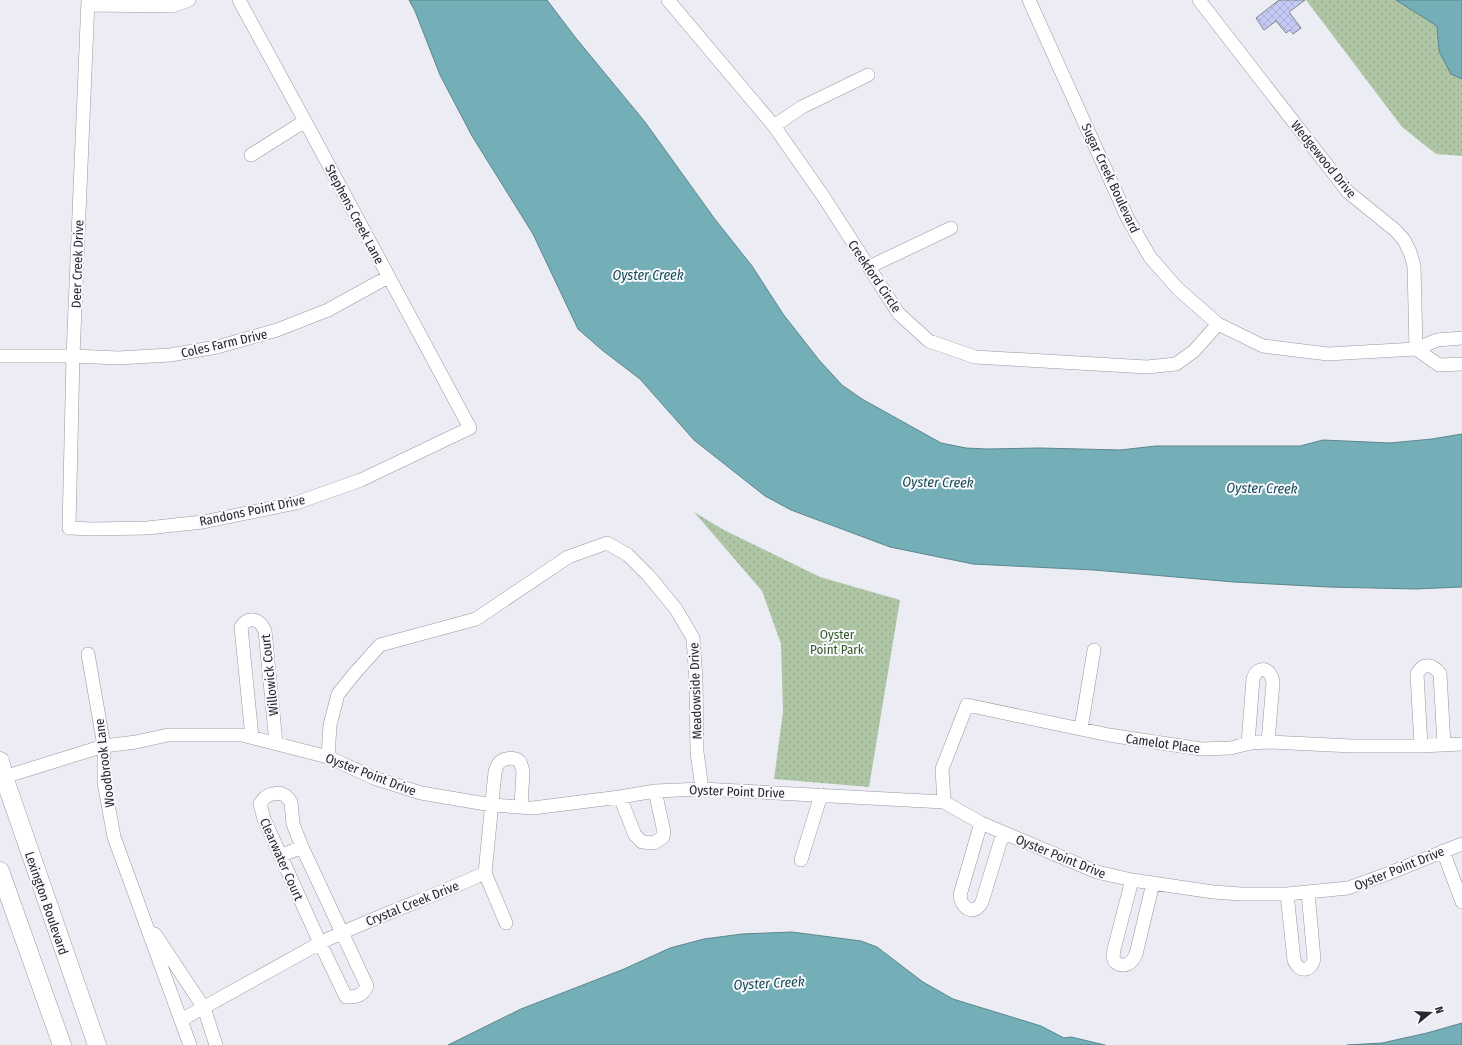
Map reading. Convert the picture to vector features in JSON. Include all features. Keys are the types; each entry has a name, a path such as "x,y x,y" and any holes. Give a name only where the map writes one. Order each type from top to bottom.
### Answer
{"main road":[{"name":"Lexington Boulevard","path":"1,772 97,1045"},
{"path":"0,870 62,1045"}],"street":[{"path":"88,3 172,6 189,0"},
{"name":"Stephens Creek Lane","path":"239,0 306,121 470,428"},
{"name":"Creekford Circle","path":"668,0 774,126 899,314 929,341 975,357 1147,367 1176,364 1194,351 1218,324"},
{"name":"Sugar Creek Boulevard","path":"1029,0 1128,220 1150,257 1178,289 1218,324 1263,346 1321,354 1416,349 1438,340 1462,338"},
{"name":"Wedgewood Drive","path":"1200,0 1348,192 1395,230 1404,240 1410,252 1414,266 1416,349"},
{"name":"Deer Creek Drive","path":"69,528 73,356 88,3"},
{"path":"774,126 802,107 868,75"},
{"path":"251,155 306,121"},
{"path":"869,267 951,228"},
{"name":"Coles Farm Drive","path":"0,356 73,356 118,358 170,355 217,347 277,330 328,310 388,277"},
{"path":"1416,349 1439,365 1462,364"},
{"name":"Randons Point Drive","path":"69,528 147,528 203,522 296,503 361,480 470,428"},
{"name":"Meadowside Drive","path":"328,757 330,725 338,694 380,645 476,619 568,557 606,543 628,555 648,575 676,609 693,638 696,680 697,752 702,788"},
{"name":"Willowick Court","path":"252,737 241,627 244,623 254,619 259,621 265,631 276,743"},
{"path":"1081,729 1094,650"},
{"name":"Woodbrook Lane","path":"88,654 104,746 104,782 114,837 190,1045"},
{"path":"1421,746 1417,674 1420,669 1425,666 1431,666 1440,674 1444,745"},
{"path":"1248,744 1253,679 1254,673 1258,670 1269,672 1272,676 1273,682 1268,742"},
{"name":"Camelot Place","path":"944,802 942,769 967,705 1109,735 1201,750 1231,748 1248,744 1268,742 1352,746 1421,746 1462,744"},
{"name":"Oyster Point Drive","path":"1,772 104,746 136,742 168,735 242,735 328,757 374,778 421,793 492,805 533,808 655,791 702,788 944,802 981,823 1098,872 1153,884 1241,894 1287,894 1348,888 1462,844"},
{"path":"506,923 485,874 495,772 498,764 506,758 515,758 519,761 523,771 521,807"},
{"path":"620,797 635,835 642,842 654,843 663,837 664,832 655,791"},
{"name":"Clearwater Court","path":"280,793 286,796 291,802 294,824 302,847 368,986 365,992 356,997 346,997 320,943 264,818 260,804 264,797 271,794 280,793"},
{"path":"801,860 821,795"},
{"path":"981,823 960,895 963,905 970,910 975,910 982,902 1003,833"},
{"path":"280,856 302,847"},
{"path":"1443,851 1462,902"},
{"name":"Crystal Creek Drive","path":"181,1020 342,932 485,874"},
{"path":"1132,880 1114,950 1115,962 1119,965 1129,964 1136,954 1153,884"},
{"path":"1287,894 1294,960 1296,966 1304,970 1310,967 1314,959 1308,892"},
{"name":"Woodbrook Lane","path":"143,916 204,1008 216,1045"}],"green space":[{"path":"1306,0 1462,0 1462,156 1436,154 1402,127"},
{"name":"Oyster Point Park","path":"694,512 724,530 820,577 900,600 869,787 774,779 783,712 781,644 762,591"}],"water":[{"name":"Oyster Creek","path":"409,0 547,0 575,37 645,122 714,218 752,266 783,314 819,360 842,385 862,399 941,443 966,448 988,449 1040,448 1120,450 1156,446 1300,446 1323,440 1390,443 1432,439 1462,434 1462,587 1415,589 1329,587 1234,582 1094,570 973,564 890,547 791,510 765,496 694,440 640,379 602,350 578,329 533,234 472,136 440,75 415,11"},
{"path":"1396,0 1462,0 1462,79 1451,74 1439,51 1437,26"},
{"name":"Oyster Creek","path":"792,932 861,941 877,947 923,982 953,999 1041,1026 1064,1038 1071,1037 1105,1045 448,1045 521,1009 624,969 670,948 704,939 742,934"},
{"path":"1462,1023 1462,1045 1347,1045 1382,1043 1427,1033"}],"building":[{"path":"1279,0 1305,0 1289,12 1301,28 1293,34 1290,30 1286,33 1276,21 1264,30 1256,18"}]}
